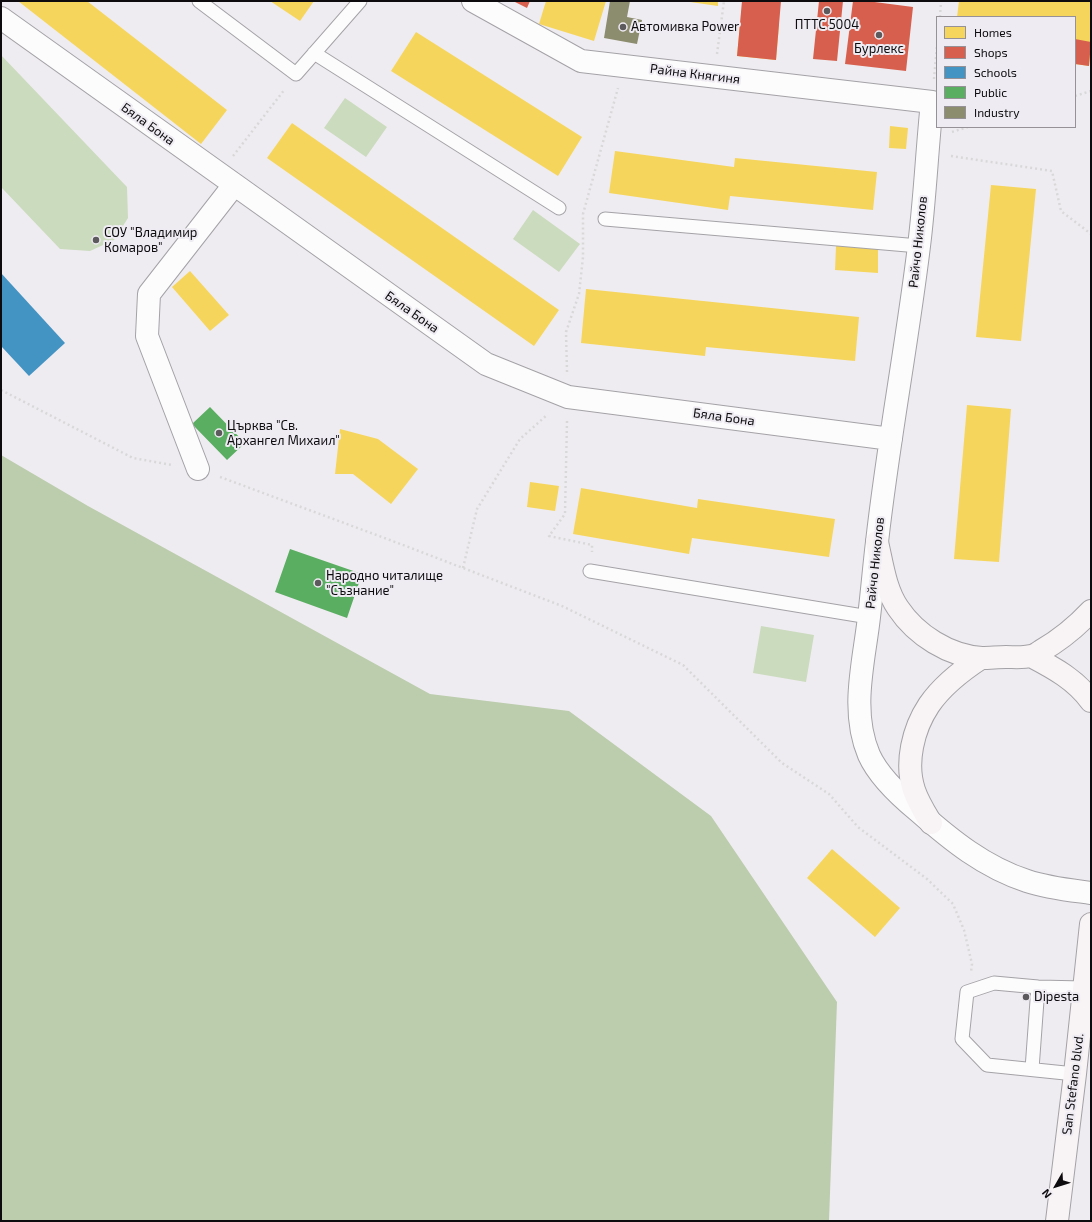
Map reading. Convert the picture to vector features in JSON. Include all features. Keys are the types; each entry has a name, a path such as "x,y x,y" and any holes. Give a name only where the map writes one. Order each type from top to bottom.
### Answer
{"main road":[{"path":"877,542 889,590 897,608 924,636 941,646 958,653 981,658 1031,656 1051,646 1079,624 1091,611"},
{"path":"1031,656 1072,681 1091,701"},
{"path":"931,823 914,791 910,767 914,742 920,723 929,706 955,677 981,658"},
{"name":"San Stefano blvd.","path":"1057,1221 1091,924"}],"street":[{"name":"Райна Княгиня","path":"473,1 581,62 932,102"},
{"name":"Бяла Бона","path":"1,18 486,364 568,397 891,439"},
{"name":"Райчо Николов","path":"932,102 919,246 877,542 860,683 860,721 863,738 870,757 881,773 909,804 971,854 1010,875 1042,885 1091,893"},
{"path":"198,469 146,336 149,294 227,180"}],"lane":[{"path":"199,1 296,74 360,1"},
{"path":"314,53 559,208"},
{"path":"605,219 919,246"},
{"path":"590,571 869,617"},
{"path":"1075,1074 987,1065 962,1039 967,992 994,983 1038,987 1084,988"},
{"path":"1032,1069 1038,987"}],"path":[{"path":"715,77 724,1"},
{"path":"940,16 941,1"},
{"path":"932,102 936,56"},
{"path":"590,571 592,545 549,536 565,514 568,397 566,332 579,294 583,258 583,214 624,66"},
{"path":"227,180 296,74"},
{"path":"1076,96 1091,91"},
{"path":"927,153 1052,171 1061,211 1091,234"},
{"path":"559,208 605,219"},
{"path":"1,390 133,458 198,469 463,568 562,606 683,665 782,763 829,794 858,827 927,879 953,904 964,930 972,964 967,992"},
{"path":"463,568 477,509 520,439 568,397"}],"green space":[{"path":"1,55 127,187 128,218 114,240 90,251 60,249 1,187"},
{"path":"345,98 387,127 366,157 324,128"},
{"path":"533,210 580,244 559,272 513,239"},
{"path":"1,455 88,506 430,694 569,711 711,816 837,1002 829,1221 1,1221"},
{"path":"761,626 814,635 806,682 753,673"}],"building: Homes":[{"path":"18,1 87,1 227,110 201,144"},
{"path":"270,1 314,1 300,21"},
{"path":"546,1 606,1 594,41 539,24"},
{"path":"683,1 718,1 718,6"},
{"path":"959,1 1091,1 1091,48 1089,66 1076,64 1076,16 957,16"},
{"path":"740,24 779,25 776,60 737,56"},
{"path":"416,32 582,137 558,176 391,71"},
{"path":"292,123 559,310 534,346 267,158"},
{"path":"890,126 908,128 906,149 889,148"},
{"path":"615,151 734,167 735,158 877,172 873,210 730,196 728,210 609,193"},
{"path":"991,185 1036,189 1021,341 976,337"},
{"path":"836,246 878,247 878,273 835,270"},
{"path":"190,271 229,315 210,331 172,287"},
{"path":"586,289 859,317 855,361 706,347 705,356 581,343"},
{"path":"967,405 1011,409 999,562 954,559"},
{"path":"340,429 378,439 418,469 391,504 353,474 335,474"},
{"path":"530,482 559,486 555,511 527,507"},
{"path":"581,488 697,508 698,499 835,519 829,557 692,538 689,554 573,534"},
{"path":"832,849 900,908 875,937 807,878"}],"building: Shops":[{"path":"513,1 530,1 527,8"},
{"path":"742,1 781,1 776,60 737,56"},
{"path":"819,1 843,1 837,61 813,59"},
{"name":"Бурлекс","path":"853,1 867,1 913,7 906,71 845,64"},
{"path":"1076,39 1091,42 1089,66 1076,64"}],"building: Schools":[{"path":"1,273 65,343 29,376 1,346"}],"building: Public":[{"name":"Църква \"Св. Архангел Михаил\"","path":"210,407 245,443 227,460 192,424"},
{"name":"Народно читалище \"Съзнание\"","path":"290,549 362,574 347,618 275,592"}],"building: Industry":[{"name":"Автомивка Power","path":"610,1 630,1 627,17 642,20 637,44 604,38"}],"place":[{"name":"ПТТС 5004","path":"827,11"},
{"name":"Автомивка Power","path":"623,27"},
{"name":"Бурлекс","path":"879,35"},
{"name":"СОУ \"Владимир Комаров\"","path":"96,240"},
{"name":"Църква \"Св. Архангел Михаил\"","path":"219,433"},
{"name":"Народно читалище \"Съзнание\"","path":"318,583"},
{"name":"Dipesta","path":"1026,997"}]}
